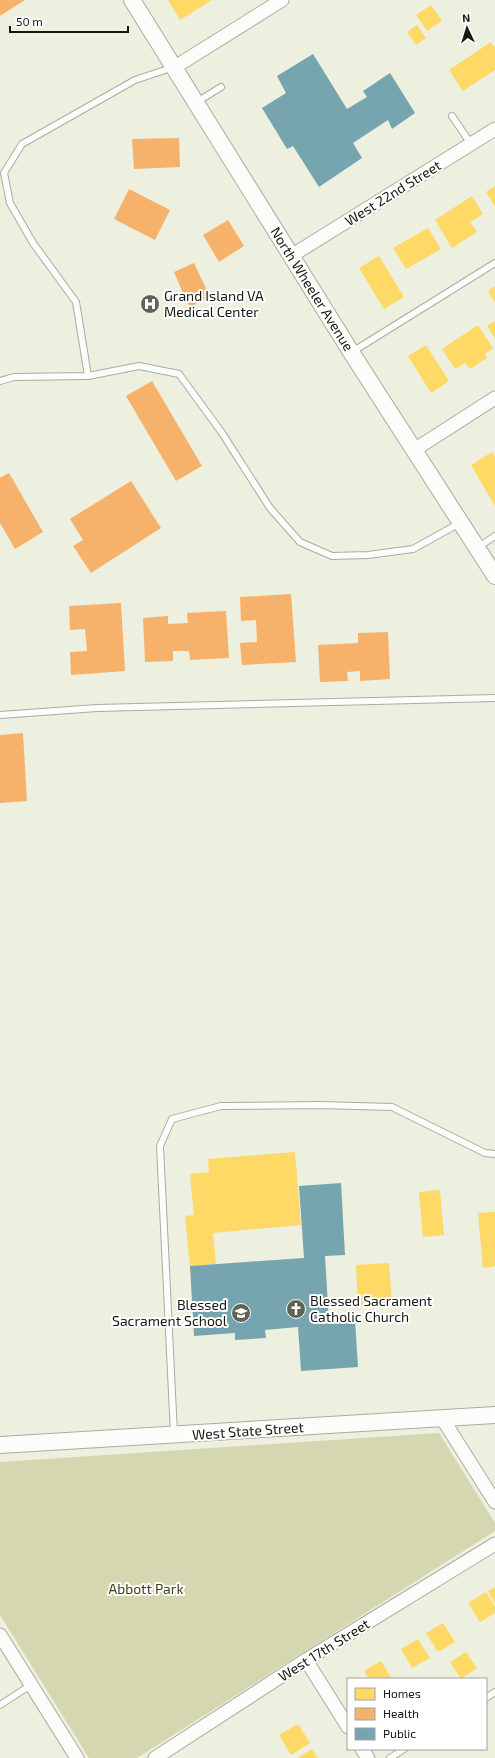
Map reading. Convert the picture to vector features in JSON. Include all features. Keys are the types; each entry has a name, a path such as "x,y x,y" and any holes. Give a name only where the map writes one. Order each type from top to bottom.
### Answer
{"street":[{"name":"North Wheeler Avenue","path":"132,0 197,102 290,256 495,576"},
{"path":"175,67 282,0"},
{"name":"West 22nd Street","path":"290,256 495,129"},
{"path":"414,450 495,398"},
{"name":"West State Street","path":"0,1445 174,1436 495,1415"},
{"path":"442,1418 495,1502"},
{"name":"West 17th Street","path":"155,1758 306,1660 495,1544"},
{"path":"0,1635 77,1758"},
{"path":"306,1660 347,1725"}],"lane":[{"path":"88,376 76,302 33,243 10,203 4,172 22,144 135,80 175,67"},
{"path":"197,102 221,87"},
{"path":"452,116 471,144"},
{"path":"351,352 495,263"},
{"path":"0,381 14,377 88,376 139,366 179,374 222,433 270,508 300,542 332,556 368,555 412,549 461,522"},
{"path":"477,548 495,536"},
{"path":"0,715 96,708 495,698"},
{"path":"174,1436 160,1146 172,1119 221,1106 320,1105 392,1107 485,1153 495,1154"},
{"path":"0,1705 31,1685"},
{"path":"390,1758 402,1750"}],"green space":[{"name":"Abbott Park","path":"439,1433 495,1523 495,1531 137,1758 89,1758 0,1615 0,1462"}],"building: Homes":[{"path":"168,0 212,0 180,20"},
{"path":"431,5 442,21 427,31 416,15"},
{"path":"417,25 426,38 416,45 407,32"},
{"path":"491,42 495,48 495,70 463,91 449,70"},
{"path":"495,186 495,207 486,192"},
{"path":"472,196 483,214 470,222 477,232 452,248 435,220"},
{"path":"428,228 441,249 406,269 393,248"},
{"path":"379,256 404,297 384,309 359,268"},
{"path":"495,286 495,303 488,291"},
{"path":"495,321 495,339 487,326"},
{"path":"478,325 493,348 485,354 487,358 470,369 465,363 455,369 442,349"},
{"path":"426,345 449,381 431,393 408,356"},
{"path":"492,452 495,457 495,506 471,465"},
{"path":"295,1152 301,1225 213,1233 216,1264 190,1266 185,1216 194,1215 190,1174 209,1172 208,1159"},
{"path":"440,1190 444,1235 423,1237 419,1192"},
{"path":"495,1212 495,1266 483,1268 478,1213"},
{"path":"389,1263 392,1304 358,1307 356,1265"},
{"path":"495,1587 495,1604 488,1591"},
{"path":"486,1592 495,1607 495,1613 480,1622 468,1603"},
{"path":"443,1623 455,1642 438,1652 426,1633"},
{"path":"418,1639 430,1658 412,1668 401,1649"},
{"path":"466,1652 477,1668 460,1678 450,1662"},
{"path":"381,1661 391,1678 368,1678 364,1671"},
{"path":"298,1724 310,1743 291,1755 279,1735"},
{"path":"312,1749 318,1758 297,1758"}],"building: Health":[{"path":"0,0 25,0 0,16"},
{"path":"179,138 180,167 134,169 132,139"},
{"path":"129,189 170,210 155,240 114,219"},
{"path":"228,220 244,246 219,262 203,235"},
{"path":"194,263 210,297 189,307 174,272"},
{"path":"152,381 202,466 176,481 126,396"},
{"path":"9,473 43,532 15,549 0,523 0,478"},
{"path":"131,481 161,528 91,573 73,546 83,540 70,519"},
{"path":"291,594 296,662 242,665 240,643 257,642 256,620 241,621 240,597"},
{"path":"121,603 125,671 71,675 70,652 87,651 85,629 70,630 69,606"},
{"path":"226,611 229,658 190,660 189,651 173,651 173,661 145,662 143,618 168,616 168,624 188,623 187,613"},
{"path":"388,632 390,679 360,681 360,671 347,672 348,681 320,682 318,645 358,643 358,633"},
{"path":"23,733 27,801 0,803 0,735"}],"building: Public":[{"path":"313,54 347,109 367,97 363,91 390,73 415,113 392,129 388,120 353,143 362,158 319,187 293,146 287,149 262,108 286,93 277,76"},
{"path":"341,1183 345,1255 325,1256 329,1322 355,1320 358,1367 301,1371 298,1327 265,1330 266,1338 235,1340 235,1333 194,1336 190,1266 304,1258 299,1186"}],"place":[{"name":"Grand Island VA Medical Center","path":"150,304"},
{"name":"Blessed Sacrament Catholic Church","path":"296,1309"},
{"name":"Blessed Sacrament School","path":"241,1313"}]}
